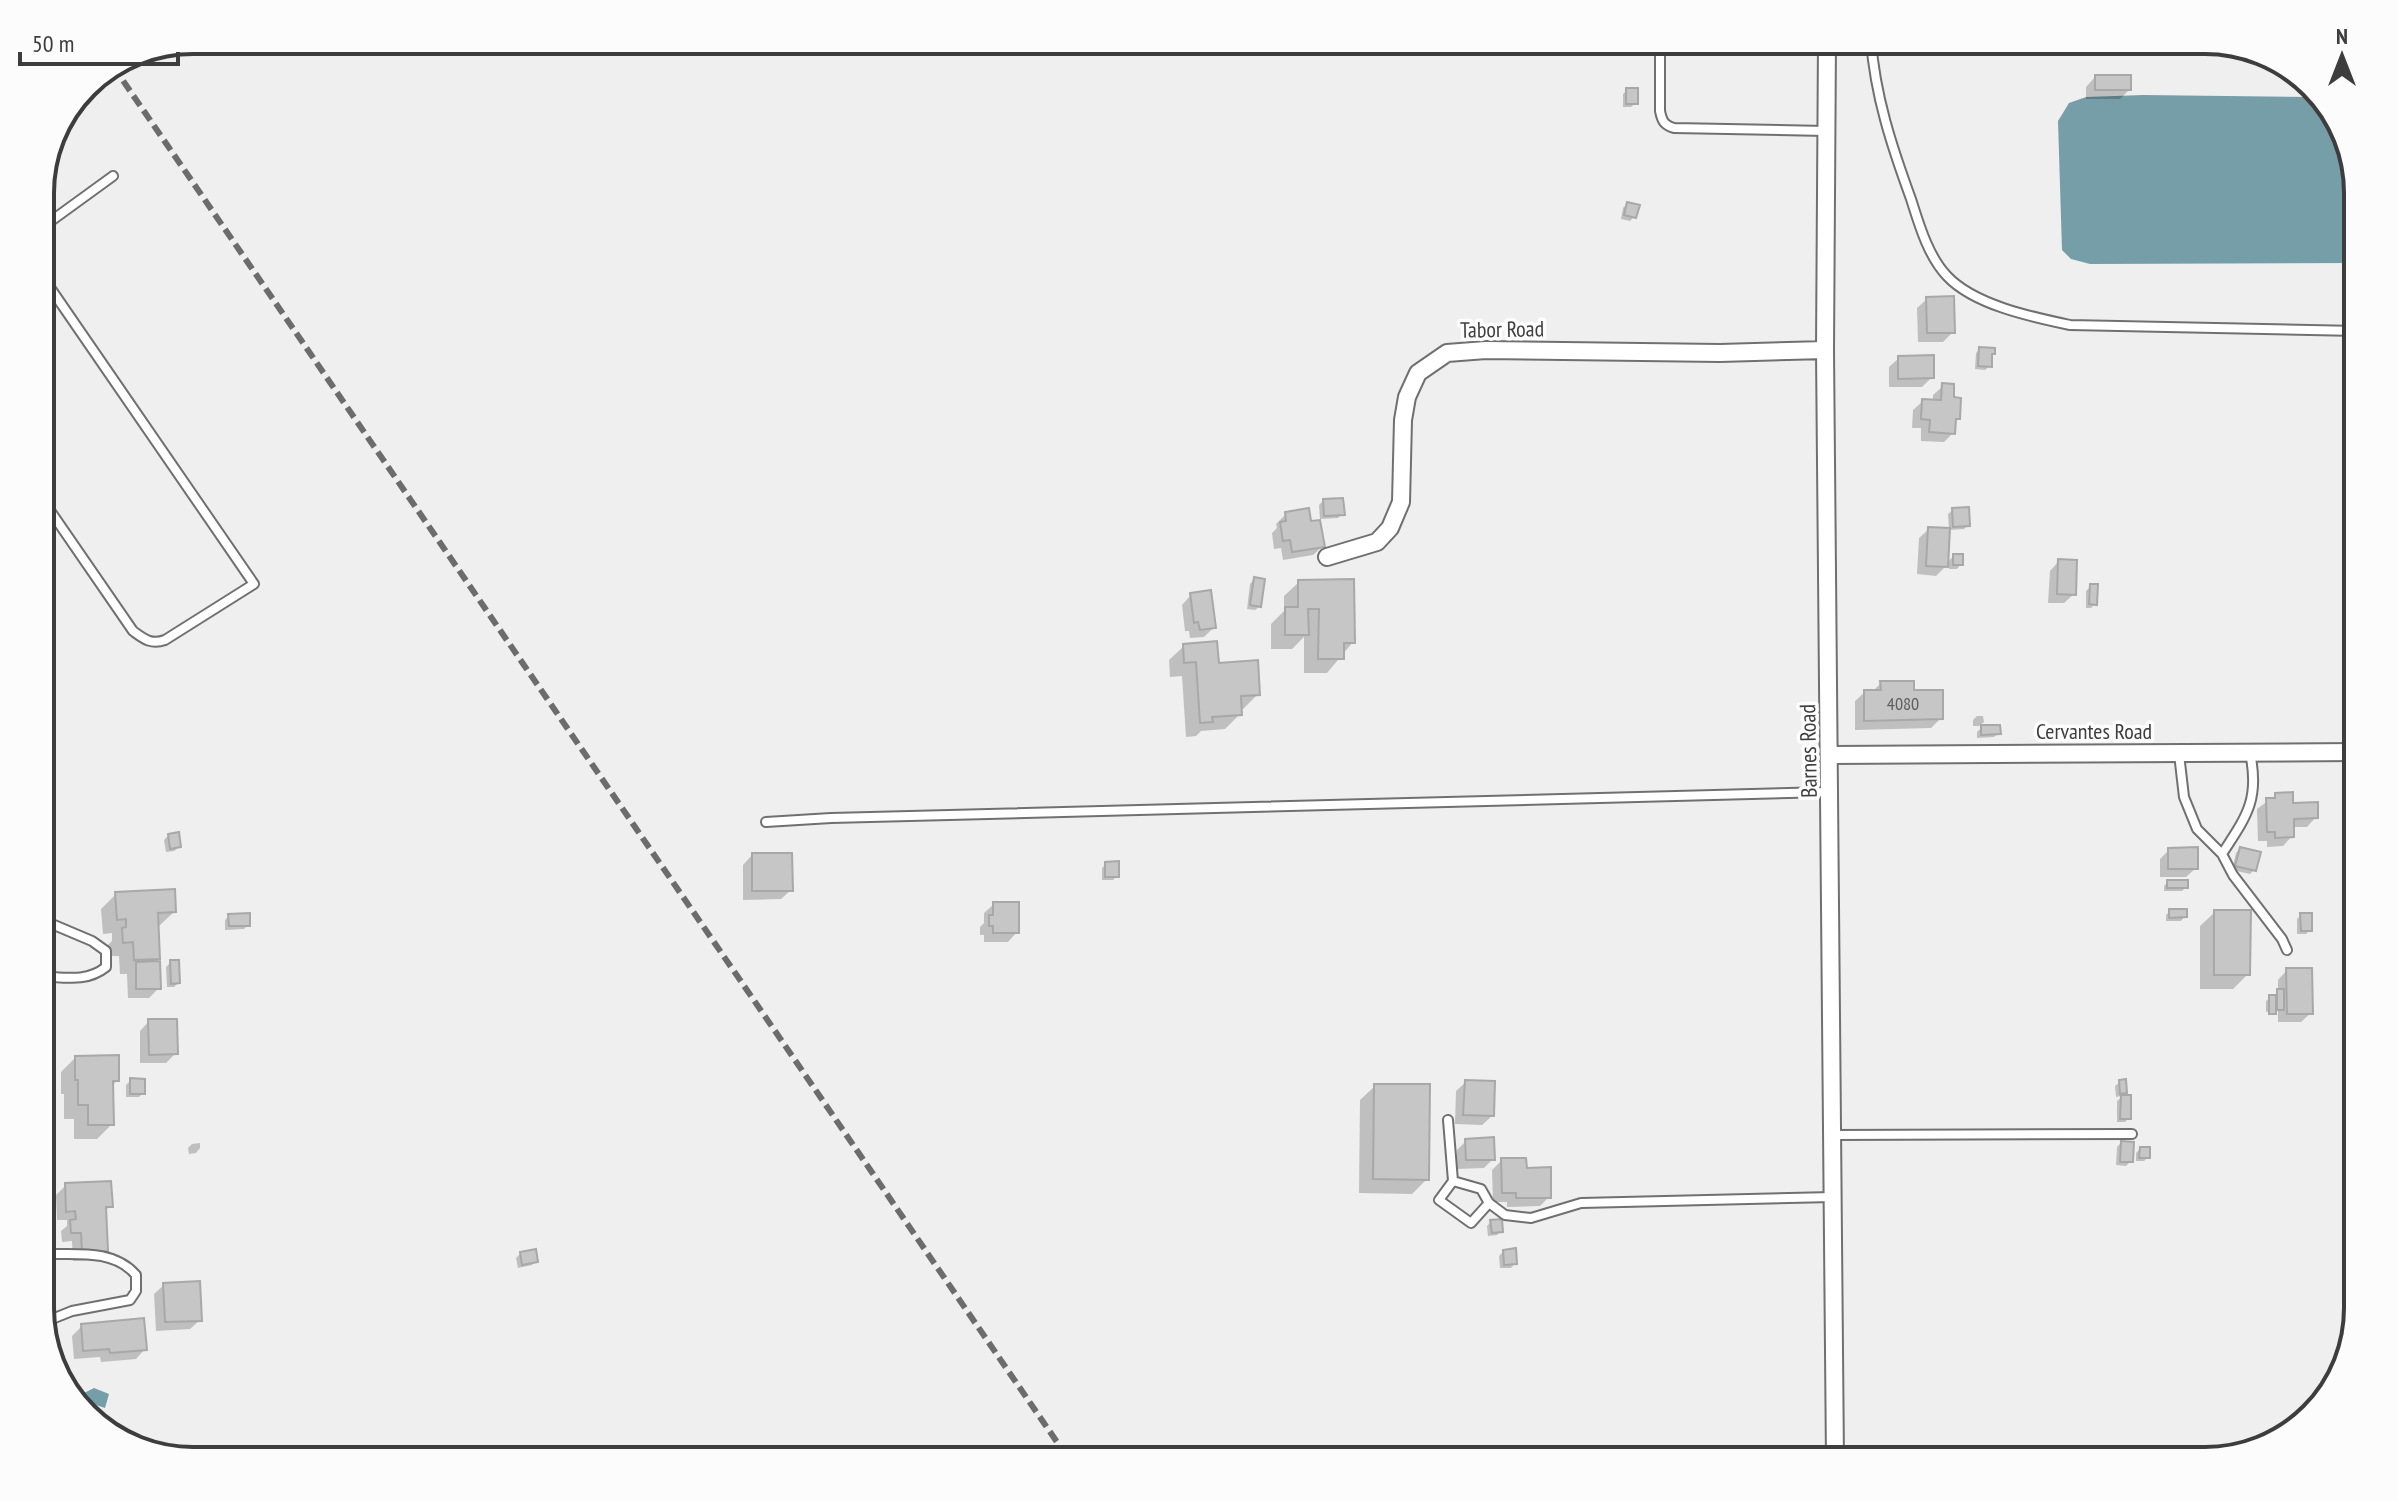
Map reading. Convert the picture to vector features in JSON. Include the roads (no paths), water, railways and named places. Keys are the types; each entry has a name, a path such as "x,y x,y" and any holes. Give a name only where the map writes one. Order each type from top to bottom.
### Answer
{"street":[{"name":"Barnes Road","path":"1827,54 1825,350 1835,1447"},
{"name":"Tabor Road","path":"1327,557 1377,542 1390,528 1401,502 1403,420 1407,397 1418,373 1447,353 1486,350 1720,353 1825,350"},
{"name":"Cervantes Road","path":"1831,755 2344,752"}],"lane":[{"path":"1660,54 1660,111 1666,125 1674,128 1826,131"},
{"path":"1872,54 1882,113 1917,217 1933,256 1962,288 1993,303 2040,319 2070,325 2344,331"},
{"path":"54,219 113,176"},
{"path":"54,293 254,584 165,640 156,644 146,641 133,631 54,516"},
{"path":"2179,753 2188,811 2197,829 2222,854 2233,875 2287,950"},
{"path":"2222,854 2243,825 2250,808 2253,785 2250,753"},
{"path":"766,822 1200,807 1831,792"},
{"path":"54,925 92,941 106,951 106,967 97,974 85,979 54,977"},
{"path":"1448,1120 1453,1181 1439,1200 1471,1223 1489,1203"},
{"path":"1833,1135 2132,1134"},
{"path":"1453,1181 1481,1189 1489,1203 1505,1215 1531,1218 1581,1203 1834,1197"},
{"path":"54,1254 116,1258 136,1275 136,1291 130,1300 72,1311 54,1318"}],"water":[{"path":"2086,97 2305,97 2321,116 2337,149 2344,193 2344,263 2090,264 2071,259 2062,250 2058,121 2069,103"},
{"path":"94,1388 109,1394 105,1408 93,1404 83,1393"}],"railway":[{"path":"120,76 1060,1447"}]}
